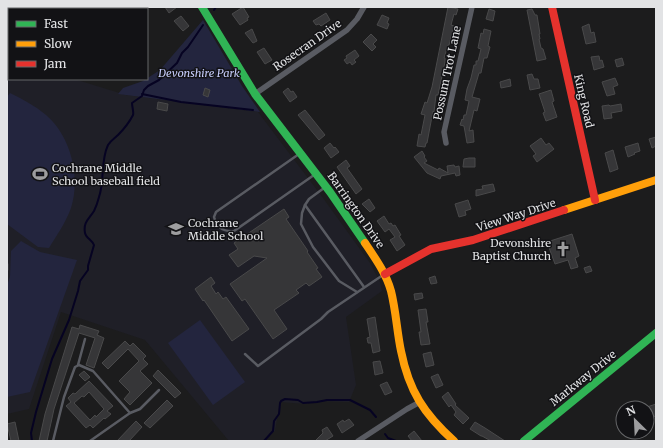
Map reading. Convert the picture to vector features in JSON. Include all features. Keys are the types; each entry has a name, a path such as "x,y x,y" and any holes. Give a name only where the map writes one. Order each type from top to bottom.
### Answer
{"street":[{"name":"Barrington Drive","path":"202,7 255,94 301,153 369,246 385,274 393,303 405,369 412,389 438,427 454,441"},
{"name":"Rosecran Drive","path":"255,94 347,30 357,19 364,7"},
{"name":"Possum Trot Lane","path":"446,143 444,132 472,7"},
{"name":"King Road","path":"552,7 594,200"},
{"name":"View Way Drive","path":"385,274 431,249 473,240 656,180"},
{"name":"Markway Drive","path":"524,441 656,333"},
{"path":"358,441 407,408 420,402"}],"lane":[{"path":"301,153 216,212 214,217 219,227 224,231 234,231 316,173"},
{"path":"326,187 309,199 302,213 301,224 313,247 339,281 357,292"},
{"path":"305,205 364,287"},
{"path":"7,264 7,270"},
{"path":"245,354 258,366 321,319 328,312 385,274"},
{"path":"53,441 64,397 77,365 85,339"},
{"path":"77,365 79,364 94,371 130,412"},
{"path":"90,441 130,412 140,408 159,390"}],"shaded area":[{"name":"Cochrane Middle School","path":"7,61 8,80 77,80 126,95 258,112 370,263 380,282 382,291 346,317 356,385 349,402 318,401 305,404 280,402 275,431 262,441 229,441 145,340 61,312 29,409 7,414"}],"green space":[{"name":"Devonshire Park","path":"203,20 242,86 260,112 118,94 123,88 148,80 148,78 160,70"},
{"name":"Cochrane Middle School baseball field","path":"10,93 38,109 55,124 68,146 72,158 75,184 71,208 49,248 38,247 7,224 7,97"},
{"path":"21,241 40,252 77,260 30,392 7,397 7,285 10,277 11,251"},
{"path":"200,320 245,382 213,405 168,343"}],"building":[{"path":"165,7 177,7 169,13"},
{"path":"243,7 249,17 247,18 248,20 240,25 232,14"},
{"path":"448,7 458,9 456,15 454,14 451,25 454,26 444,58 445,62 438,95 436,95 427,143 425,147 417,146 425,115 421,114 425,102 427,103 432,87"},
{"path":"489,9 495,11 493,21 486,19"},
{"path":"532,9 535,15 537,15 540,34 539,39 546,59 537,61 527,10"},
{"path":"326,13 330,20 321,26 319,24 316,25 313,21"},
{"path":"382,15 389,18 387,29 377,25"},
{"path":"181,16 189,26 183,31 174,21"},
{"path":"589,24 591,33 594,32 596,42 586,44 582,27"},
{"path":"252,29 257,41 253,43 245,33"},
{"path":"484,29 491,31 488,46 490,47 487,58 484,58 481,73 479,73 472,97 480,99 477,111 474,110 469,131 473,130 474,142 467,143 464,126 460,125 464,115 466,115 469,101 465,100 467,89 474,65 476,65 476,61 478,61 481,49 478,48 481,33 483,34"},
{"path":"371,34 377,40 373,44 376,47 372,51 363,42"},
{"path":"264,48 272,60 265,64 257,52"},
{"path":"355,50 359,56 354,60 356,62 352,65 350,62 347,64 344,60 347,58 346,56"},
{"path":"599,56 604,67 594,70 591,57"},
{"path":"622,58 624,65 617,67 615,60"},
{"path":"532,74 534,79 538,79 540,88 530,90 527,75"},
{"path":"615,78 618,85 613,87 615,94 607,96 602,82"},
{"path":"510,79 511,86 501,88 500,82"},
{"path":"205,88 210,90 208,97 203,95"},
{"path":"288,88 291,92 293,91 297,97 290,102 283,92"},
{"path":"551,90 554,101 552,102 557,117 546,121 543,113 545,112 539,94"},
{"path":"158,102 168,104 167,111 157,109"},
{"path":"621,104 622,111 611,113 612,118 604,119 602,106"},
{"path":"305,110 325,135 319,140 298,115"},
{"path":"656,137 656,146 652,148 649,139"},
{"path":"541,138 546,145 549,143 554,149 537,162 533,156 536,154 530,146"},
{"path":"330,143 339,152 331,158 324,148"},
{"path":"638,143 640,151 628,157 625,147"},
{"path":"613,150 618,169 610,172 605,153"},
{"path":"422,151 427,161 424,163 448,173 447,166 459,166 460,175 456,176 455,173 441,176 440,179 427,173 414,157"},
{"path":"475,158 475,167 463,167 464,159"},
{"path":"346,160 350,166 347,168 362,189 356,194 337,167"},
{"path":"493,184 495,191 476,196 476,190 483,189 482,186"},
{"path":"369,199 375,208 370,212 362,204"},
{"path":"468,200 471,209 465,211 466,215 459,217 455,204"},
{"path":"284,209 289,217 286,219 308,251 307,252 318,268 316,269 322,277 309,286 306,283 296,290 299,293 274,310 287,329 273,339 245,299 242,301 230,284 267,258 254,256 238,267 229,255 238,249 234,243"},
{"path":"384,216 389,224 391,223 393,226 395,225 401,235 399,236 405,245 397,251 390,240 395,237 389,229 385,232 377,221"},
{"name":"Devonshire Baptist Church","path":"572,234 579,256 575,258 578,267 571,269 568,260 555,264 547,242"},
{"path":"590,266 592,271 586,273 584,268"},
{"path":"435,276 437,283 431,284 429,278"},
{"path":"211,277 215,283 211,286 216,294 218,292 223,299 226,297 249,329 232,341 195,289"},
{"path":"422,293 423,298 415,300 414,294"},
{"path":"426,309 428,322 426,322 430,344 421,345 418,310"},
{"path":"375,317 380,351 373,353 371,343 368,343 367,338 370,337 367,319"},
{"path":"80,325 99,331 97,335 104,338 94,368 86,365 95,338 79,333 54,409 47,441 39,441 45,414 72,327 79,329"},
{"path":"125,341 130,346 133,343 146,356 143,359 148,364 140,371 152,383 130,405 124,399 130,392 119,381 139,361 128,349 108,369 102,363"},
{"path":"431,352 434,365 426,367 423,354"},
{"path":"380,361 383,373 375,375 373,362"},
{"path":"158,370 181,393 175,398 153,376"},
{"path":"84,371 90,377 85,381 79,375"},
{"path":"438,374 443,385 436,388 431,377"},
{"path":"89,381 113,406 107,411 111,414 93,428 90,425 86,428 66,406 71,402 68,398 73,393 75,394","holes":["89,392 104,409 96,417 95,415 90,420 74,403"]},
{"path":"387,382 392,392 385,395 380,385"},
{"path":"448,392 456,404 455,405 469,418 463,424 454,415 456,412 451,405 449,407 442,397"},
{"path":"167,400 173,406 150,428 144,423"},
{"path":"655,404 656,404 655,416"},
{"path":"349,419 354,425 342,433 337,424 343,420 344,422"},
{"path":"136,421 142,427 129,441 117,441"},
{"path":"15,422 19,441 11,441 7,424"},
{"path":"475,422 505,441 491,441 481,436 470,429"},
{"path":"327,427 333,436 325,441 315,441 323,433 322,430"},
{"path":"414,431 422,441 412,441 408,436"}],"waterway":[{"path":"32,441 31,433 36,412 52,359 69,320 80,281 88,270 94,245 86,235 85,226 99,199 104,158 108,145 131,118 133,114 132,103 142,96 144,90 148,86 159,80 177,63 182,53 203,25"},
{"path":"142,94 181,102 253,110"},
{"path":"264,441 273,431 274,421 279,414 280,403 285,399 298,400 303,403 327,400 350,400 370,410 376,417"},
{"path":"385,434 388,438 396,441"}],"traffic: fast":[{"path":"202,7 255,94 330,192 365,243"},
{"path":"524,441 656,333"}],"traffic: slow":[{"path":"564,210 656,180"},
{"path":"365,243 380,266 389,284 404,365 413,390 419,401 434,421 454,441"}],"traffic: jam":[{"path":"552,7 595,200"},
{"path":"385,274 431,249 473,240 564,210"}],"place":[{"name":"Cochrane Middle School baseball field","path":"40,174"},
{"name":"Cochrane Middle School","path":"176,229"},
{"name":"Devonshire Baptist Church","path":"563,249"}]}
